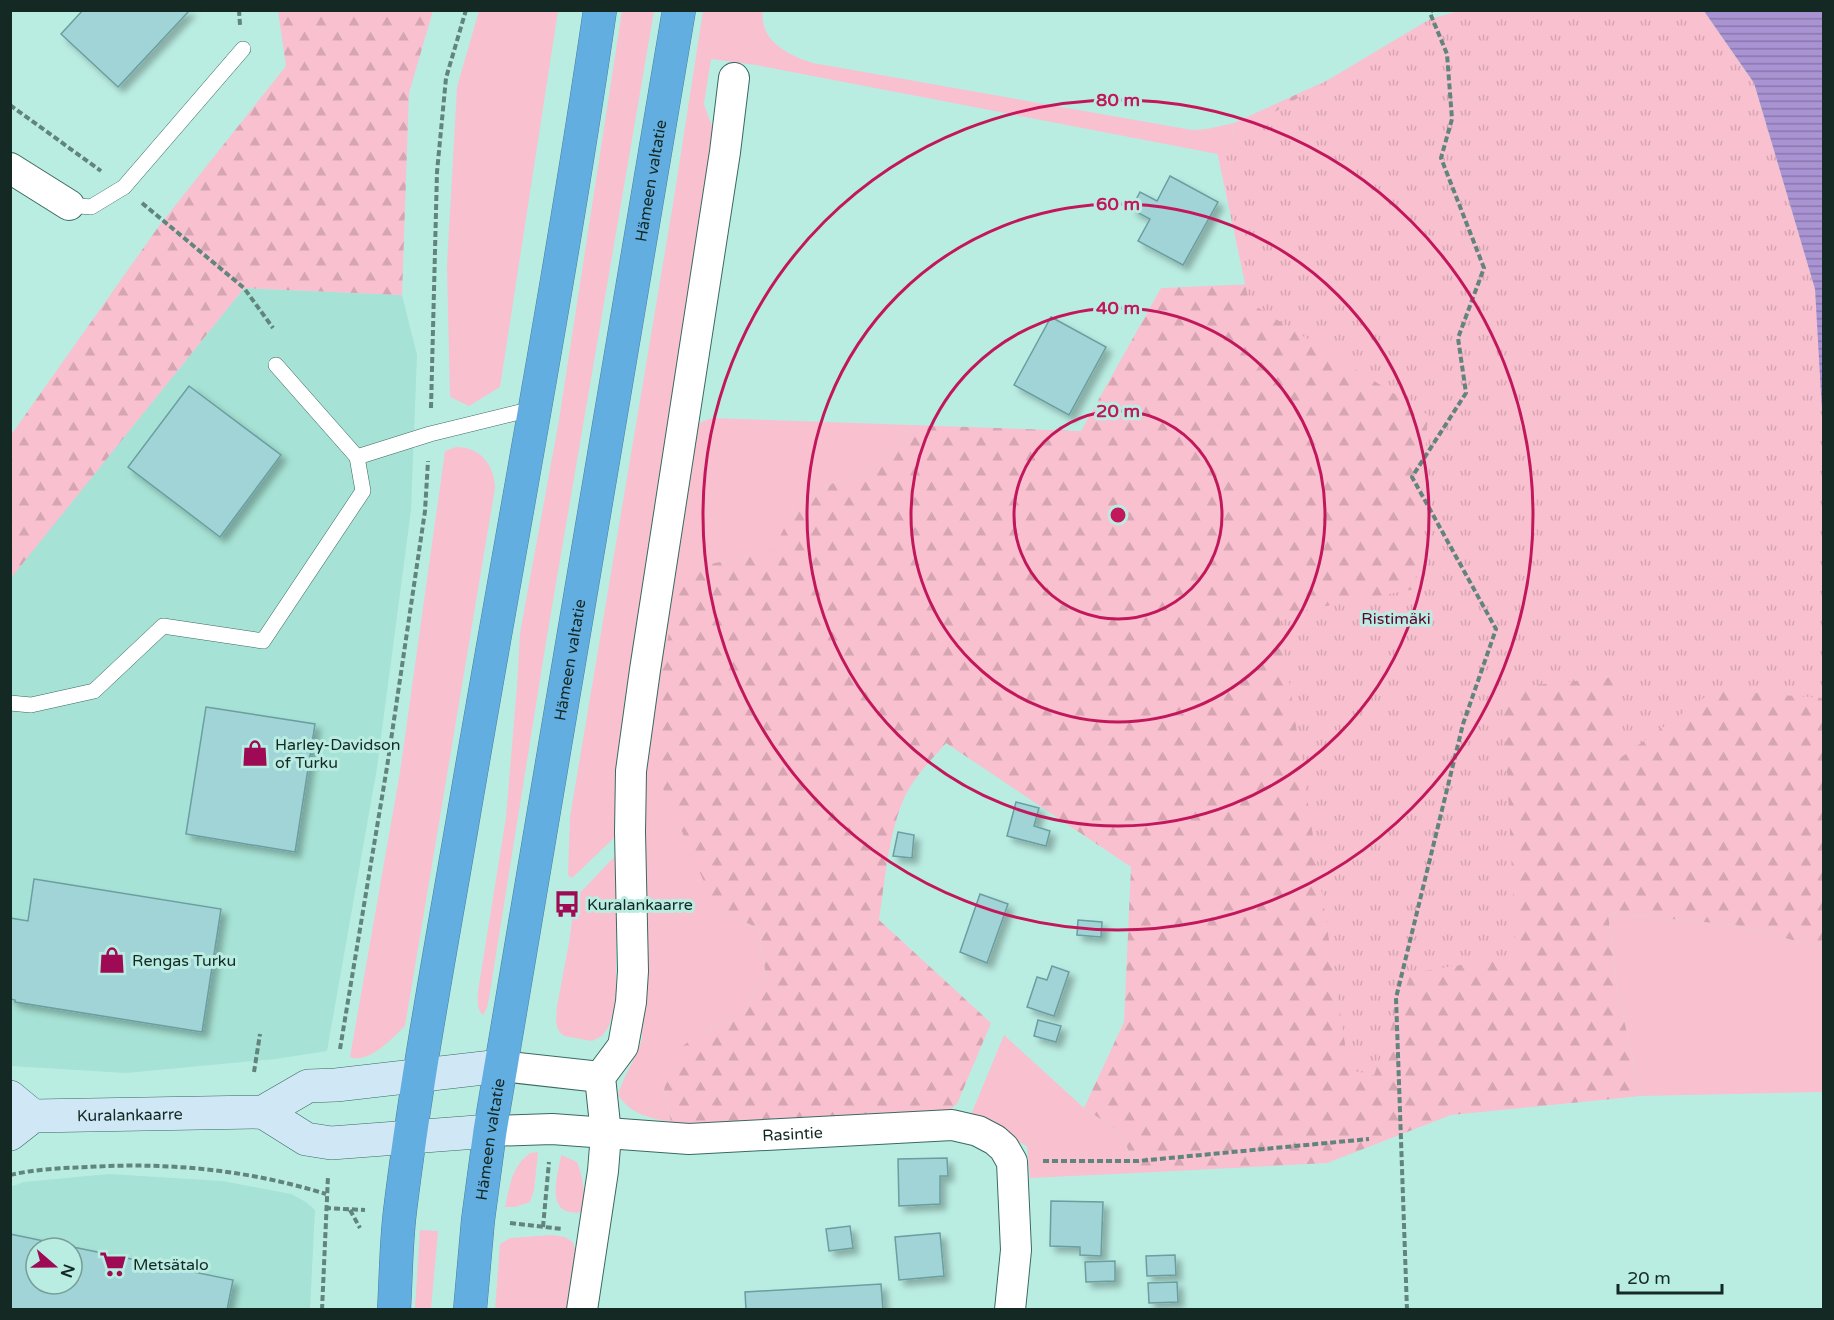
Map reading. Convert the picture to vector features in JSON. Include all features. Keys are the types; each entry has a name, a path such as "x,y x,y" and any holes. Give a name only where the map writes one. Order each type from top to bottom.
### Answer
{"highway":[{"path":"394,1310 400,1213 419,1076 492,644 576,174 600,10"},
{"name":"Hämeen valtatie","path":"470,1310 478,1220 490,1131 679,10"}],"street":[{"path":"582,1310 603,1171 606,1134 600,1077 622,1046 631,1002 633,971 630,832 632,771 645,670 725,152 734,78"},
{"path":"10,168 69,205"},
{"name":"Kuralankaarre","path":"18,1116 264,1112 308,1086 336,1085 501,1066"},
{"path":"501,1066 600,1077"},
{"path":"264,1112 306,1139 331,1143 411,1138"},
{"name":"Rasintie","path":"411,1138 490,1131 552,1129 707,1139 952,1125 978,1131 1004,1148 1012,1162 1016,1250 1010,1310"}],"lane":[{"path":"69,205 91,207 124,187 243,49"},
{"path":"10,703 31,705 94,691 163,626 263,641 363,491 357,457 276,365"},
{"path":"357,457 430,434 536,408"}],"path":[{"path":"339,1056 387,767 425,511 430,434 437,172 446,78 466,10"},
{"path":"1407,1310 1396,998 1463,724 1496,629 1412,477 1466,393 1458,338 1484,268 1441,158 1452,119 1447,54 1430,13 1432,10"},
{"path":"10,105 124,187 244,288 273,328"},
{"path":"254,1072 260,1034"},
{"path":"1057,1161 1138,1161 1369,1139"},
{"path":"543,1227 550,1151"},
{"path":"10,1175 35,1170 135,1164 188,1167 264,1177 326,1194"},
{"path":"322,1310 328,1175"},
{"path":"325,1208 350,1209 360,1228"},
{"path":"503,1223 593,1232"}],"shaded area":[{"path":"1704,11 1823,11 1823,428 1815,289 1754,83"},
{"path":"244,288 402,295 417,355 411,510 377,768 327,1051 276,1059 126,1073 11,1066 10,578"},
{"path":"109,1174 222,1181 291,1194 315,1210 310,1309 11,1309 10,1187 24,1182"}],"green space":[{"path":"278,11 433,11 409,93 402,295 244,288 11,578 11,435 159,226 286,66"},
{"path":"479,11 558,11 500,387 469,406 450,397 447,266 457,87"},
{"path":"622,11 654,11 547,636 490,992 483,1015 478,1007 478,991 506,817 520,633 559,420"},
{"path":"703,11 763,11 763,22 771,39 786,51 813,63 1192,130 1234,123 1233,157 756,65 711,59 704,104 714,132 615,815 615,837 572,878 568,875 570,817 673,204"},
{"path":"1458,11 1704,11 1754,83 1815,289 1824,429 1823,698 1715,690 1616,761 1616,677 1503,688 1516,956 1411,973 1374,1075 1349,1070 1279,615 1415,589 1428,415 1249,302 1216,147 1430,19"},
{"name":"Ristimäki","path":"1704,11 1824,429 1823,948 1735,925 1608,913 1617,988 1641,1096 1451,1115 1327,1163 1136,1173 1125,1141 1117,1130 1084,1108 1124,1022 1131,867 946,743 924,767 906,794 900,808 888,856 879,920 991,1023 957,1104 943,1115 703,1128 671,1122 664,1090 675,1052 701,1032 740,1017 766,977 759,929 715,907 658,777 661,667 679,591 697,567 773,550 796,505 835,482 867,474 912,425 1081,431 1161,288 1254,284 1233,157 1234,123 1472,14"},
{"path":"712,418 912,425 867,474 835,482 796,505 774,550 697,567 715,907 759,929 766,977 740,1017 701,1032 664,1090 671,1122 634,1111 618,1095 642,1039 643,785 679,525 699,423"},
{"path":"456,447 472,450 484,459 492,472 495,488 405,1026 373,1053 365,1057 350,1057 400,772 445,451"},
{"path":"616,855 616,1002 609,1026 602,1036 592,1041 564,1036 558,1030 557,1006 575,898"},
{"path":"1608,913 1735,925 1823,948 1823,1092 1641,1096 1617,988"},
{"path":"1004,1035 1084,1108 1117,1130 1125,1141 1136,1173 1030,1178 1027,1146 970,1117"},
{"path":"538,1152 534,1190 530,1202 515,1207 505,1207 515,1170 530,1153"},
{"path":"561,1155 577,1162 583,1187 583,1213 569,1212 558,1203 556,1187"},
{"path":"420,1230 438,1231 431,1309 415,1309"},
{"path":"551,1235 565,1237 573,1242 576,1253 567,1309 495,1310 500,1244 510,1238"}],"building":[{"path":"83,10 190,10 118,87 61,34"},
{"path":"1170,176 1218,202 1183,265 1138,241 1150,219 1131,209 1140,192 1157,201"},
{"path":"1051,317 1106,347 1069,415 1014,385"},
{"path":"189,386 281,455 220,537 128,467"},
{"name":"Harley-Davidson of Turku","path":"206,707 315,724 295,852 186,834"},
{"path":"1016,802 1039,808 1034,826 1050,831 1046,846 1007,836"},
{"path":"898,832 914,835 912,858 893,856"},
{"name":"Rengas Turku","path":"34,879 221,909 202,1032 15,1002 10,999 10,918 28,921"},
{"path":"980,894 1008,904 987,963 960,952"},
{"path":"1078,920 1102,922 1101,937 1077,935"},
{"path":"1052,966 1069,972 1054,1016 1027,1007 1037,977 1047,980"},
{"path":"1038,1020 1061,1026 1056,1042 1034,1036"},
{"path":"947,1158 948,1176 940,1176 940,1204 899,1206 898,1159"},
{"path":"1051,1201 1103,1202 1101,1256 1080,1255 1080,1247 1050,1246"},
{"path":"850,1226 853,1248 829,1251 826,1229"},
{"path":"940,1233 944,1276 899,1280 895,1237"},
{"name":"Metsätalo","path":"10,1234 24,1237 24,1296 84,1296 84,1249 233,1280 227,1310 10,1310"},
{"path":"1175,1255 1176,1275 1147,1276 1146,1256"},
{"path":"1115,1261 1115,1281 1086,1282 1085,1262"},
{"path":"1177,1282 1178,1302 1149,1303 1148,1283"},
{"path":"881,1284 883,1310 746,1310 745,1292"}],"place":[{"name":"Harley-Davidson of Turku","path":"255,753"},
{"name":"Kuralankaarre","path":"567,904"},
{"name":"Rengas Turku","path":"112,960"},
{"name":"Metsätalo","path":"113,1264"}]}
